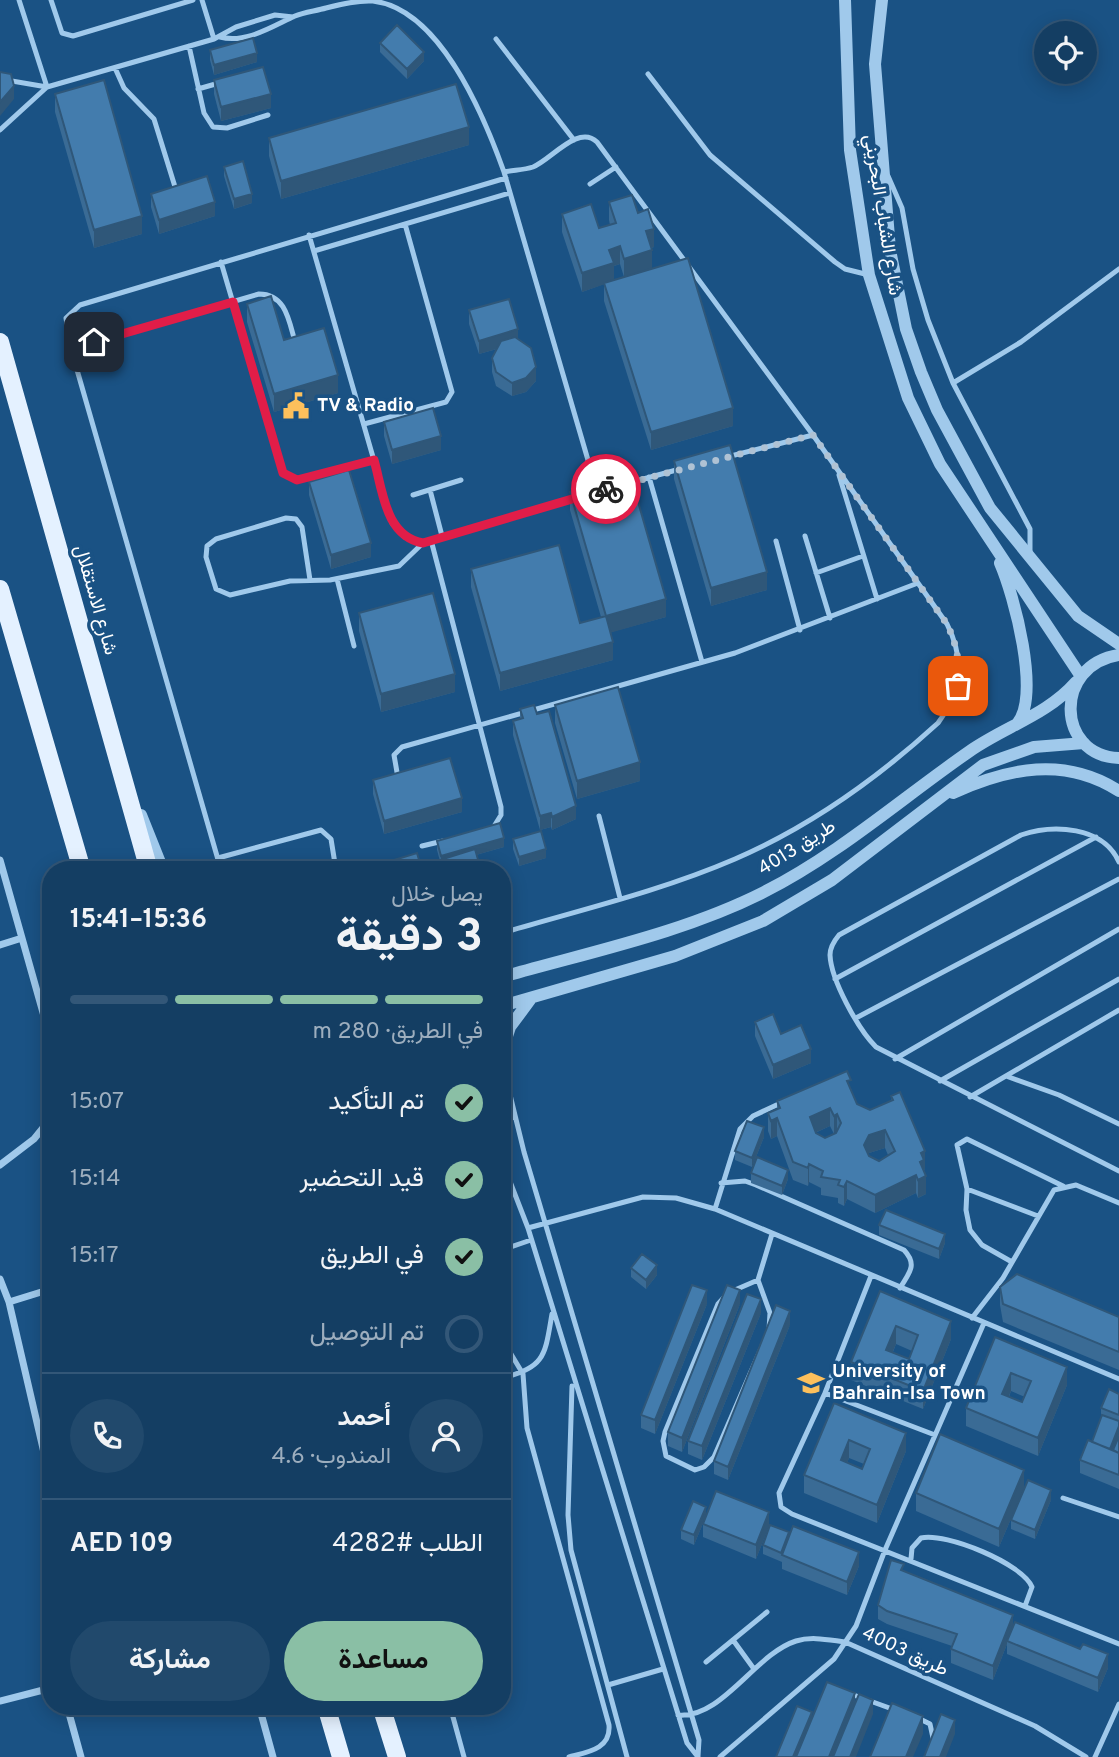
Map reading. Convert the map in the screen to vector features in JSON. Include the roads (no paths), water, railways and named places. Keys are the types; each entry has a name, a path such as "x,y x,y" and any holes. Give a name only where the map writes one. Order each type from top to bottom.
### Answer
{"main road":[{"name":"شارع الاستقلال","path":"0,342 147,861"},
{"path":"0,589 79,861"},
{"path":"329,1715 341,1757"},
{"path":"385,1715 397,1757"}],"street":[{"name":"شارع الشباب البحريني","path":"845,0 850,150 869,275 908,398 940,464 988,533 1078,679"},
{"name":"شارع الشباب البحريني","path":"882,0 875,64 894,281 906,329 921,372 961,459 990,508 1078,617 1119,644"},
{"path":"988,533 1009,583 1021,635 1025,705 1017,725"},
{"name":"طريق 4013","path":"511,974 718,913 766,891 828,855 972,750 1060,700 1092,664 1119,655"},
{"path":"1078,679 1070,707 1077,732 1084,743 1097,752 1117,759"},
{"path":"511,1004 675,956 763,921 832,880 983,765 1034,747 1084,743"},
{"path":"119,760 159,861"},
{"path":"936,800 988,777 1037,768 1087,776 1119,791"},
{"path":"0,860 42,1009"},
{"path":"0,945 22,938"},
{"path":"511,1026 531,999"},
{"path":"0,1165 34,1139 42,1129"},
{"path":"0,1279 9,1303 42,1444"},
{"path":"9,1303 42,1292"},
{"path":"0,1701 42,1690"},
{"path":"69,1715 81,1757"},
{"path":"262,1715 274,1757"}],"lane":[{"path":"19,0 47,87"},
{"path":"51,0 59,29 62,33 73,36 193,0"},
{"path":"202,0 217,38"},
{"path":"0,79 47,87 217,38 236,27 275,15 293,16 352,2 373,1 393,6 411,15 469,88 486,122 505,175 597,492"},
{"path":"217,38 238,38 279,26 293,16"},
{"path":"496,39 575,140"},
{"path":"189,46 207,121 213,127 227,128 268,115"},
{"path":"114,68 124,88 154,119 177,195"},
{"path":"649,74 698,142 723,167 835,262 845,269 869,275"},
{"path":"198,89 224,82"},
{"path":"0,130 47,87"},
{"path":"219,861 71,349 65,326 74,307 533,167 580,136 592,137 813,435 947,624 956,643 960,664 958,686 951,706 938,723 839,800 772,841 700,873 511,930"},
{"path":"590,184 616,167"},
{"path":"885,171 896,189 921,294 953,383 1030,529 1030,559"},
{"path":"314,251 510,193"},
{"path":"432,199 436,215"},
{"path":"364,424 446,402 452,392 405,224"},
{"path":"309,235 392,523 405,537 423,543"},
{"path":"221,262 283,473 297,480 374,460"},
{"path":"953,383 1021,342 1119,269"},
{"path":"71,349 259,294 279,300 286,312 296,348"},
{"path":"725,458 813,435"},
{"path":"623,485 687,468"},
{"path":"837,468 877,599"},
{"path":"649,477 702,662"},
{"path":"413,495 461,481"},
{"path":"310,580 302,527 296,519 286,518 216,538 207,546 206,557 214,584 225,595 310,580 337,579 399,566 423,543 443,536 610,488"},
{"path":"430,490 443,536"},
{"path":"805,536 830,618"},
{"path":"431,540 501,807 498,822 484,831"},
{"path":"776,541 800,630"},
{"path":"816,573 863,556"},
{"path":"337,579 354,646"},
{"path":"398,779 393,759 399,748 702,662 800,630 918,583"},
{"path":"599,816 620,898"},
{"path":"1119,862 1108,845 1096,837 1075,831 1046,829 1021,835 839,935 830,954 835,979 871,1042 895,1059 1119,1171"},
{"path":"218,858 321,830 331,839 335,861"},
{"path":"835,979 1096,837"},
{"path":"422,846 447,840"},
{"path":"856,1018 1119,879"},
{"path":"895,1059 1119,929"},
{"path":"940,1081 1119,979"},
{"path":"970,1097 1119,1010"},
{"path":"1006,1076 1059,1095 1119,1124"},
{"path":"715,1209 737,1138 746,1122 793,1097"},
{"path":"511,1103 700,1745 698,1757"},
{"path":"1012,1262 982,1245 970,1230 965,1210 967,1189 956,1152 957,1145 967,1139 1063,1186 1076,1185 1119,1203"},
{"path":"721,1183 745,1181 757,1185 904,1250 912,1258 913,1267 900,1288"},
{"path":"511,1184 528,1228 572,1380 687,1743 698,1757"},
{"path":"972,1318 1003,1278 1048,1198 1063,1186"},
{"path":"967,1189 1038,1216"},
{"path":"528,1228 643,1197 668,1197 715,1209 1119,1379"},
{"path":"758,1280 728,1293 718,1304 665,1432 663,1441 666,1456 695,1470 704,1467 714,1457 769,1330 770,1313 758,1280 772,1234"},
{"path":"511,1247 531,1240"},
{"path":"872,1276 778,1500 792,1514 911,1559 1119,1644"},
{"path":"1003,1278 1016,1283"},
{"path":"511,1376 523,1374 541,1361 546,1351 553,1311"},
{"path":"720,1757 834,1660 845,1642 860,1616 885,1550 984,1323"},
{"path":"511,1354 523,1374 527,1428 609,1725 608,1738 600,1748 569,1757"},
{"path":"572,1380 569,1532 627,1757"},
{"path":"825,1393 935,1435"},
{"path":"1063,1498 1119,1517"},
{"path":"911,1559 912,1548 921,1538 943,1537 1022,1571 1032,1587 1026,1606"},
{"path":"706,1662 767,1612"},
{"name":"طريق 4003","path":"690,1716 716,1701 767,1657 797,1641 809,1638 845,1642 1035,1726 1086,1757"},
{"path":"733,1640 754,1669"},
{"path":"608,1685 663,1669"},
{"path":"837,1691 901,1712"},
{"path":"1095,1757 1119,1704"},
{"path":"452,1715 464,1757"},
{"path":"678,1715 690,1716"},
{"path":"913,1716 925,1720 933,1729 929,1748"}],"place":[{"name":"TV & Radio","path":"296,406"},
{"name":"University of Bahrain-Isa Town","path":"811,1383"}]}
